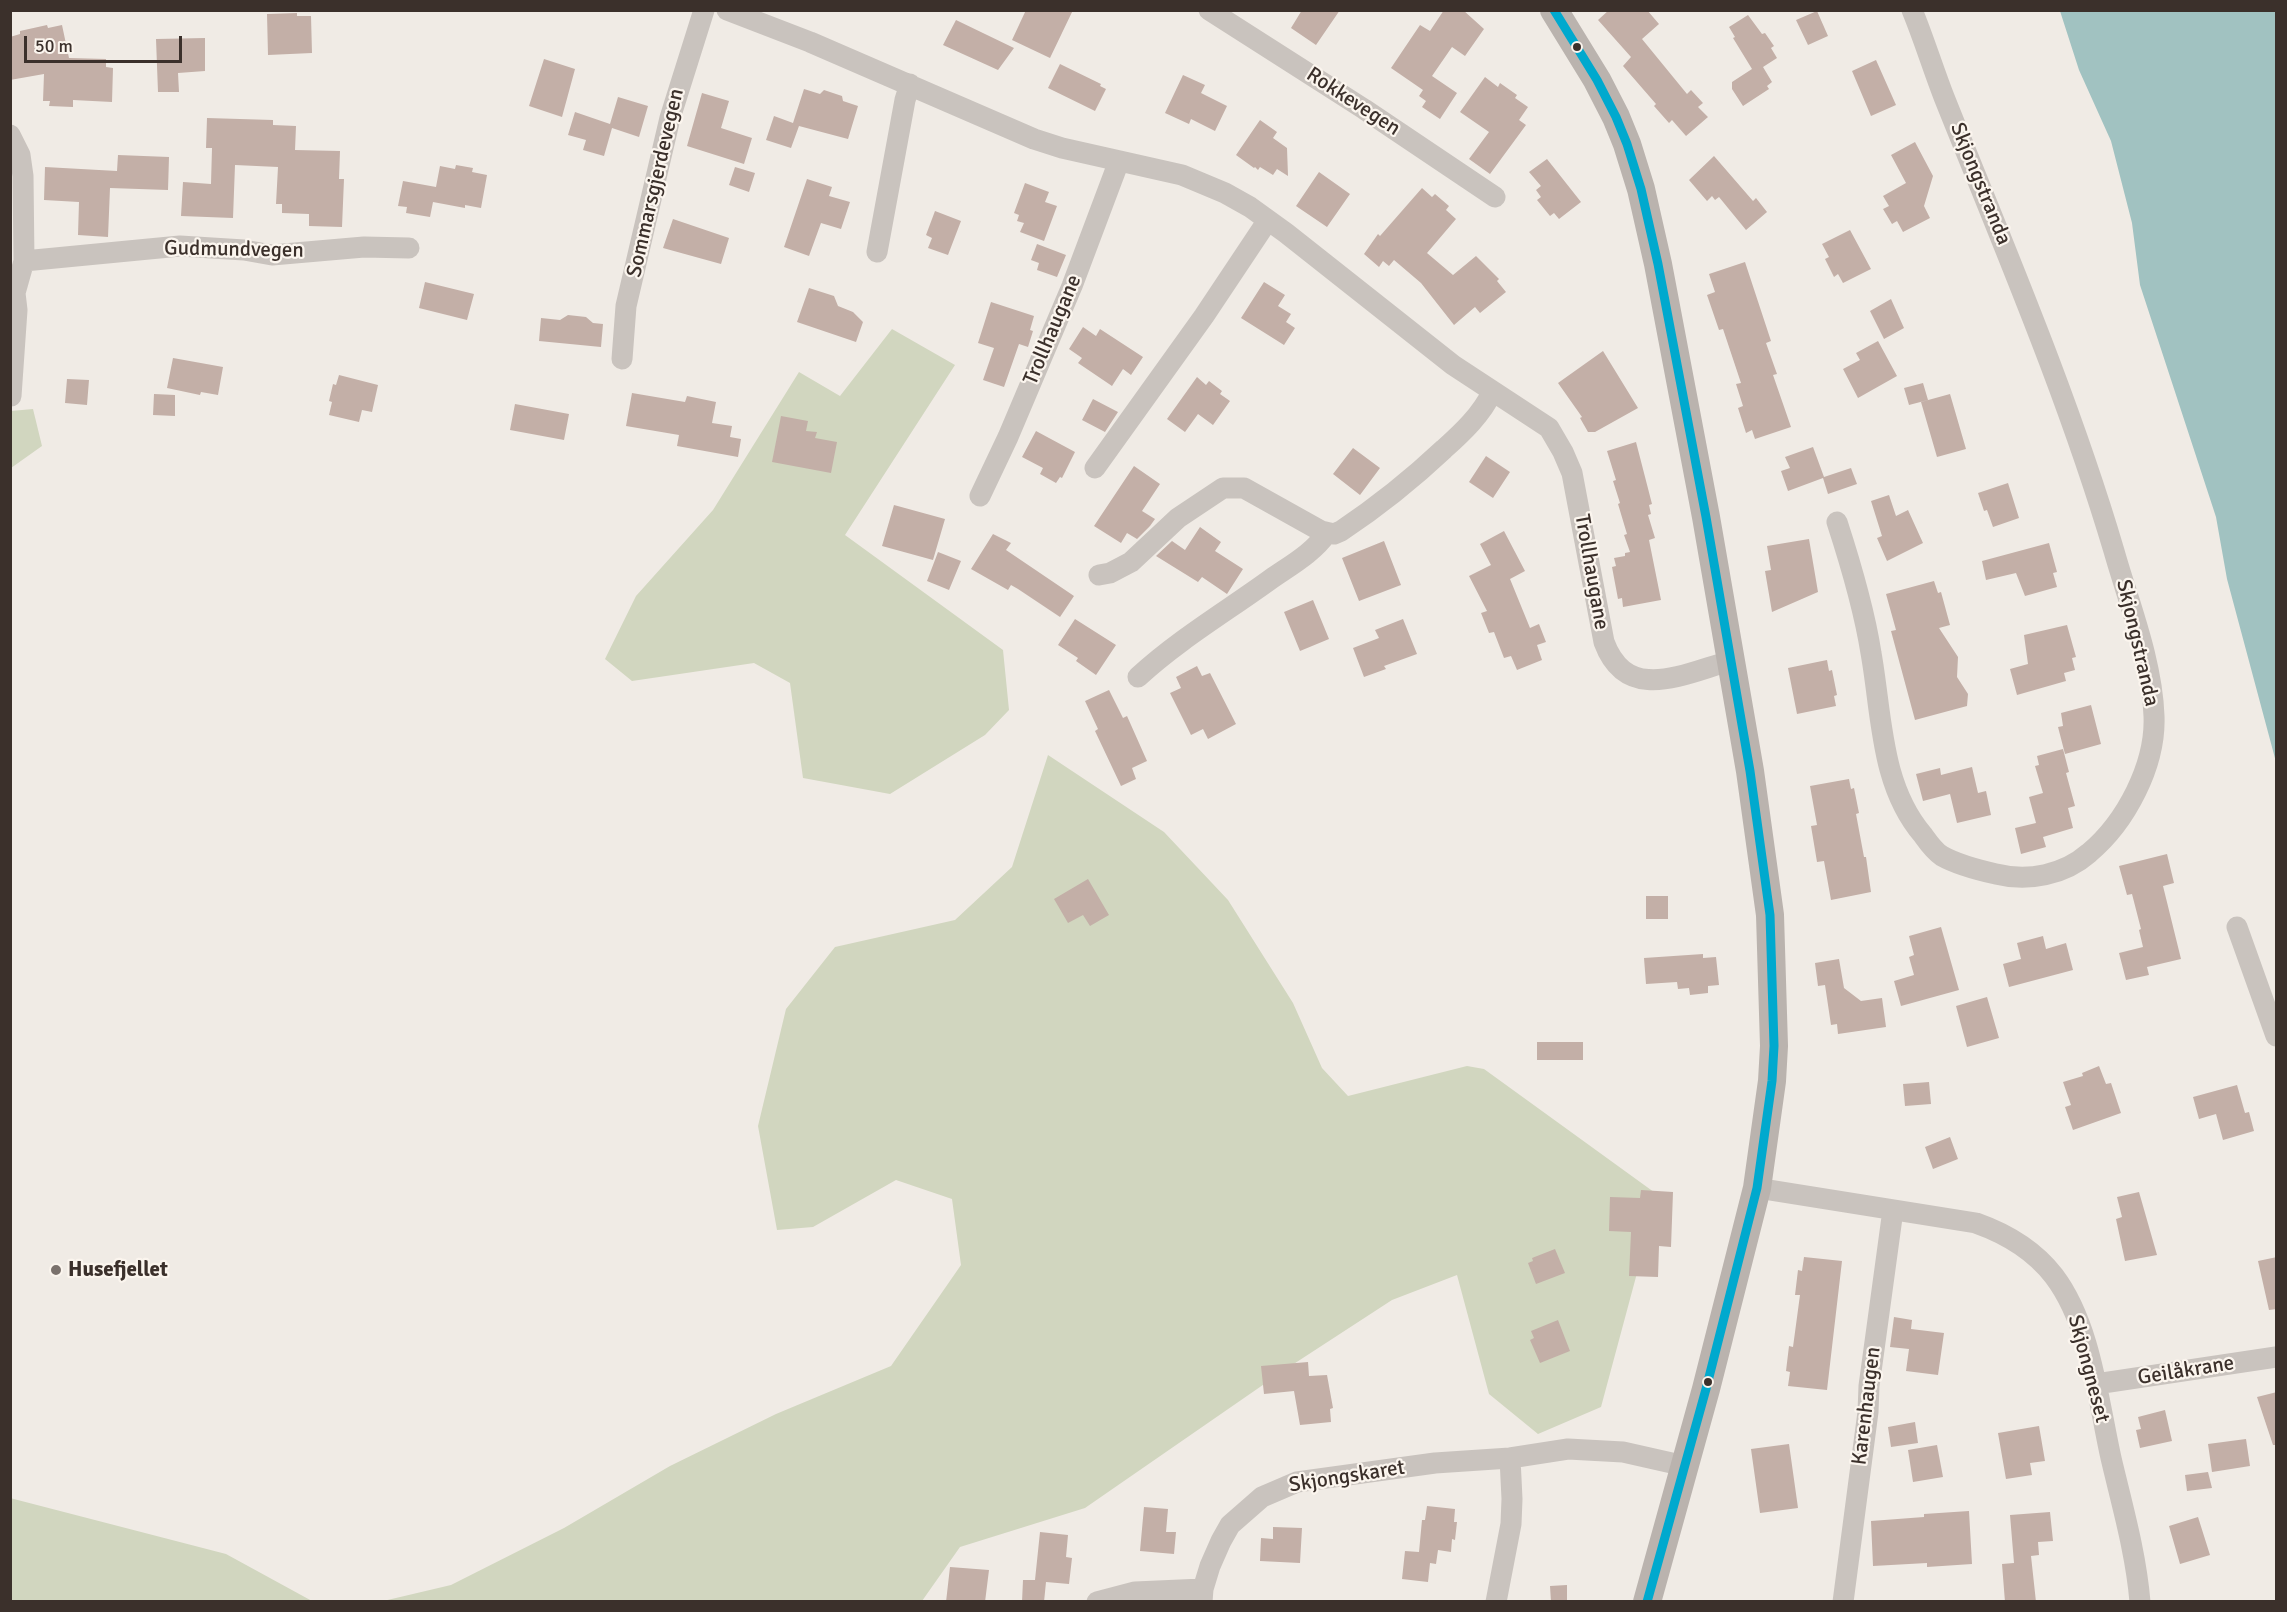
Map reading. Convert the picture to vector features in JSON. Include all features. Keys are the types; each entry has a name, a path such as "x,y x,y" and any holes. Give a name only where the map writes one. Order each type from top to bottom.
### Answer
{"main road":[{"path":"1554,10 1597,80 1616,117 1641,189 1672,335 1750,771 1771,926 1774,1001 1773,1069 1757,1188 1685,1466 1647,1602"}],"street":[{"name":"Sommarsgjerdevegen","path":"622,359 626,306 670,118 704,10"},
{"name":"Trollhaugane","path":"727,10 910,84 1034,139 1162,170 1203,183 1225,193 1268,220 1453,365 1549,429 1563,452 1577,495 1604,642 1615,666 1636,679 1649,681 1730,662"},
{"name":"Rokkevegen","path":"1209,10 1364,108 1495,197"},
{"name":"Skjongstranda","path":"1837,522 1865,620 1888,764 1906,812 1918,830 1939,854 1957,862 2004,876 2047,875 2074,865 2101,843 2125,810 2146,772 2153,743 2154,717 2146,664 2104,519 2075,431 1912,10"},
{"path":"878,252 905,100 910,84"},
{"path":"10,135 20,155 23,176 24,261 13,293 17,310 11,396"},
{"name":"Trollhaugane","path":"980,496 1008,438 1072,286 1119,160"},
{"path":"1095,468 1204,316 1268,220"},
{"name":"Gudmundvegen","path":"24,261 180,246 244,250 272,255 364,247 409,248"},
{"path":"1099,575 1110,573 1131,562 1178,518 1216,491 1230,486 1244,488 1320,531 1334,534 1341,531 1391,497 1413,478 1476,417 1492,392"},
{"path":"1138,677 1180,644 1306,554 1319,544 1327,533"},
{"path":"2237,927 2277,1036"},
{"name":"Skjongneset","path":"1757,1188 1976,1223 2005,1235 2036,1257 2054,1276 2070,1301 2096,1384 2128,1533 2140,1602"},
{"name":"Karenhaugen","path":"1843,1602 1868,1412 1879,1304 1893,1210"},
{"name":"Geilåkrane","path":"2096,1384 2277,1357"},
{"name":"Skjongskaret","path":"1097,1602 1135,1592 1203,1595 1221,1540 1230,1526 1262,1497 1297,1482 1435,1464 1510,1458 1568,1449 1623,1452 1685,1466"},
{"path":"1496,1602 1511,1524 1510,1458"}],"green space":[{"path":"892,329 955,365 845,535 1003,650 1009,710 985,735 890,794 803,778 790,683 754,663 632,681 605,659 636,596 713,510 799,372 840,396"},
{"path":"33,409 42,446 11,468 11,411"},
{"path":"1048,755 1164,832 1228,900 1293,1003 1322,1068 1348,1096 1467,1066 1484,1069 1658,1195 1601,1407 1538,1434 1489,1394 1457,1275 1392,1300 1286,1369 1085,1508 960,1547 922,1601 379,1602 451,1585 564,1528 670,1466 776,1414 891,1366 961,1265 952,1199 896,1180 813,1227 777,1230 758,1126 786,1009 835,947 955,920 1012,867"},
{"path":"10,1498 226,1554 312,1601 11,1601"}],"water":[{"path":"2060,11 2276,11 2276,762 2227,579 2216,517 2140,285 2132,223 2111,141 2079,70"}],"building":[{"path":"1026,10 1073,10 1050,58 1012,40"},
{"path":"1302,10 1340,10 1316,45 1291,28"},
{"path":"1444,10 1463,10 1484,29 1465,56 1452,47 1432,76 1457,93 1440,119 1422,107 1426,101 1419,96 1423,90 1391,68 1420,25 1430,31"},
{"path":"1609,10 1647,10 1659,24 1642,39 1687,94 1691,90 1703,103 1698,107 1708,117 1686,136 1672,120 1669,123 1654,106 1656,104 1623,66 1631,57 1598,20"},
{"path":"1817,11 1828,36 1808,45 1796,20"},
{"path":"297,13 297,16 311,16 312,53 268,55 267,14"},
{"path":"1748,15 1774,46 1771,48 1777,58 1763,67 1772,82 1767,86 1769,89 1743,106 1732,89 1732,82 1752,69 1729,27"},
{"path":"956,20 1014,48 998,70 943,45"},
{"path":"47,25 48,28 62,25 69,58 106,59 106,67 113,68 112,102 73,100 73,107 49,106 50,101 43,101 44,74 10,80 10,37 20,34 20,31"},
{"path":"205,38 205,71 178,73 179,92 158,92 156,39"},
{"path":"544,59 575,69 562,117 529,106"},
{"path":"1876,60 1896,105 1871,116 1852,71"},
{"path":"1060,64 1101,84 1100,86 1106,89 1095,111 1048,88"},
{"path":"1183,75 1205,85 1201,93 1227,106 1215,131 1191,119 1189,124 1165,113"},
{"path":"1485,77 1498,87 1500,83 1517,95 1515,98 1528,107 1519,120 1526,125 1490,174 1469,159 1489,132 1460,112"},
{"path":"804,89 820,94 824,90 842,96 843,101 858,106 848,139 799,126 791,148 766,140 774,116 793,123"},
{"path":"702,93 729,101 721,128 752,138 744,164 687,146"},
{"path":"618,97 648,106 639,137 612,128 604,156 583,150 586,140 568,135 575,112 610,124"},
{"path":"207,118 273,120 273,125 296,126 295,150 340,151 339,179 344,179 342,227 309,226 309,214 282,213 282,204 276,204 278,167 235,165 233,218 181,216 183,182 211,184 212,148 206,148"},
{"path":"1260,120 1277,132 1273,138 1287,148 1288,176 1277,169 1273,175 1260,167 1258,170 1236,155"},
{"path":"1915,142 1933,176 1924,206 1930,218 1903,232 1897,221 1892,224 1883,209 1889,206 1883,196 1906,183 1891,155"},
{"path":"118,155 169,157 168,190 110,188 108,237 78,235 79,202 44,200 45,167 117,171"},
{"path":"1714,156 1753,201 1756,198 1767,212 1746,230 1719,197 1715,200 1712,196 1707,201 1689,180"},
{"path":"1547,159 1581,202 1559,219 1554,213 1550,216 1537,200 1541,197 1536,190 1541,186 1529,172"},
{"path":"456,165 473,168 472,172 487,175 481,208 465,205 465,208 433,202 430,217 406,213 407,207 398,206 403,181 436,187 440,166 455,169"},
{"path":"735,167 755,173 749,192 729,185"},
{"path":"1319,172 1350,194 1327,227 1296,206"},
{"path":"807,179 832,187 829,196 850,202 841,229 821,223 809,256 784,247"},
{"path":"1025,183 1049,192 1045,202 1057,206 1044,241 1020,232 1024,223 1017,221 1019,215 1014,213"},
{"path":"1422,188 1432,197 1435,194 1449,206 1446,210 1456,219 1427,253 1453,275 1476,256 1499,279 1497,281 1506,292 1480,313 1475,307 1454,325 1421,283 1394,260 1389,266 1383,261 1379,267 1364,254 1378,234 1380,236"},
{"path":"935,211 961,221 948,255 928,248 932,238 926,235"},
{"path":"673,219 729,238 721,264 663,248"},
{"path":"1850,230 1871,269 1843,283 1838,274 1834,277 1825,259 1829,257 1822,244"},
{"path":"1037,244 1066,255 1057,277 1037,270 1039,263 1031,260"},
{"path":"1745,262 1771,341 1766,343 1777,374 1773,375 1791,427 1755,439 1752,430 1746,433 1738,408 1743,406 1736,384 1741,383 1723,329 1719,330 1707,295 1715,292 1709,274"},
{"path":"425,282 474,294 467,320 419,308"},
{"path":"1264,282 1285,295 1278,306 1291,314 1286,322 1295,328 1284,345 1241,318"},
{"path":"809,288 834,296 838,306 853,312 863,322 856,342 797,322"},
{"path":"1891,299 1904,328 1884,339 1870,311"},
{"path":"991,302 1034,316 1030,330 1033,331 1028,347 1019,344 1004,387 983,380 994,348 978,343"},
{"path":"568,315 586,317 593,323 603,324 601,347 539,341 541,318 560,320"},
{"path":"1083,327 1096,336 1100,329 1143,357 1131,375 1123,369 1112,386 1078,363 1082,358 1069,349"},
{"path":"1878,341 1897,376 1858,398 1843,369 1860,360 1856,353"},
{"path":"1603,351 1638,408 1595,432 1588,432 1580,418 1582,417 1558,383"},
{"path":"173,358 223,367 218,395 201,392 200,395 167,388"},
{"path":"339,375 378,385 372,412 362,410 359,422 329,415 333,384 336,385"},
{"path":"1197,377 1206,385 1209,381 1222,391 1220,394 1230,401 1213,425 1198,414 1185,432 1167,419"},
{"path":"67,379 89,380 87,405 65,403"},
{"path":"1923,383 1928,400 1909,405 1904,388"},
{"path":"632,393 685,402 687,396 716,402 712,423 732,426 730,437 741,439 738,457 677,446 679,435 626,426"},
{"path":"154,394 175,395 175,416 153,415"},
{"path":"1950,394 1966,449 1937,457 1921,402"},
{"path":"1093,399 1118,412 1105,432 1082,420"},
{"path":"515,404 569,414 564,440 510,430"},
{"path":"781,416 808,421 806,431 817,432 815,438 837,442 831,473 772,462"},
{"path":"1036,431 1075,452 1062,478 1060,477 1056,483 1040,474 1043,468 1022,457"},
{"path":"1636,442 1652,504 1649,505 1651,514 1648,515 1655,538 1649,540 1661,600 1623,607 1622,598 1618,599 1612,567 1616,566 1614,558 1625,556 1625,553 1630,552 1624,535 1627,534 1613,481 1616,480 1607,451"},
{"path":"1813,447 1824,477 1851,468 1857,484 1828,494 1823,478 1788,491 1781,471 1790,468 1785,457"},
{"path":"1353,448 1380,468 1360,495 1333,474"},
{"path":"1486,456 1510,472 1493,498 1469,482"},
{"path":"1134,466 1160,484 1142,511 1155,519 1137,539 1127,533 1121,543 1094,526"},
{"path":"2008,483 2019,518 1993,527 1978,493"},
{"path":"1889,495 1896,516 1908,510 1923,543 1887,561 1877,538 1882,536 1871,501"},
{"path":"894,505 945,519 933,560 882,546"},
{"path":"1200,527 1221,542 1215,551 1243,569 1227,594 1202,577 1198,582 1156,556 1172,541 1185,550"},
{"path":"1504,531 1525,571 1510,579 1530,628 1539,624 1546,642 1537,645 1542,660 1517,670 1511,656 1504,658 1494,632 1489,633 1481,613 1487,611 1469,576 1491,565 1480,544"},
{"path":"993,534 1011,543 1006,550 1074,596 1060,617 1011,585 1008,590 971,569"},
{"path":"1809,539 1818,592 1772,612 1765,571 1771,570 1767,546"},
{"path":"1384,541 1401,585 1359,601 1342,558"},
{"path":"2049,543 2057,572 2053,573 2057,587 2025,596 2016,573 1986,580 1982,561"},
{"path":"938,552 961,561 949,590 927,581"},
{"path":"1934,581 1938,593 1941,592 1950,625 1939,628 1958,657 1957,677 1968,694 1967,706 1915,720 1891,631 1896,630 1886,594"},
{"path":"1313,600 1329,639 1300,651 1284,612"},
{"path":"1075,619 1116,645 1096,675 1076,661 1078,658 1058,645"},
{"path":"1403,619 1417,654 1384,666 1386,669 1364,677 1353,648 1379,638 1375,630"},
{"path":"2067,625 2076,657 2072,658 2075,670 2064,673 2066,681 2017,695 2010,669 2028,664 2024,635"},
{"path":"1827,660 1829,671 1832,670 1837,695 1834,696 1836,706 1797,714 1788,668"},
{"path":"1197,666 1202,676 1210,673 1236,724 1208,739 1203,729 1191,735 1170,693 1181,688 1176,677"},
{"path":"1109,690 1123,718 1127,716 1147,761 1132,768 1136,779 1121,786 1095,731 1098,729 1085,701"},
{"path":"2091,705 2101,744 2065,754 2058,727 2063,726 2061,713"},
{"path":"2063,749 2069,772 2066,773 2075,806 2068,808 2073,828 2043,837 2046,847 2021,854 2015,828 2036,823 2029,797 2043,793 2035,766 2039,765 2037,756"},
{"path":"1972,767 1978,793 1986,791 1991,815 1957,823 1950,794 1923,801 1916,774 1940,768 1941,775"},
{"path":"1849,779 1851,789 1854,788 1859,813 1856,814 1871,892 1831,900 1824,861 1817,862 1811,826 1817,825 1810,786"},
{"path":"2167,854 2174,883 2163,886 2181,959 2147,967 2149,975 2126,980 2119,953 2143,947 2132,894 2127,895 2119,866"},
{"path":"1088,879 1109,915 1090,926 1083,915 1068,923 1054,899"},
{"path":"1646,896 1668,896 1668,919 1646,919"},
{"path":"1941,927 1959,990 1901,1006 1894,981 1914,975 1909,957 1914,955 1909,936"},
{"path":"2043,936 2046,949 2066,943 2073,970 2009,987 2003,964 2021,959 2017,943"},
{"path":"1703,954 1703,958 1716,957 1719,985 1708,986 1708,993 1690,995 1689,988 1678,989 1677,982 1646,984 1644,958"},
{"path":"1839,959 1844,988 1861,1001 1882,998 1886,1027 1838,1034 1837,1024 1831,1025 1825,985 1818,986 1815,963"},
{"path":"1987,997 1999,1038 1967,1047 1956,1006"},
{"path":"1537,1042 1583,1042 1583,1060 1537,1060"},
{"path":"2099,1066 2106,1084 2111,1083 2121,1113 2073,1130 2065,1107 2071,1105 2063,1082 2083,1076 2082,1073"},
{"path":"1929,1082 1931,1104 1905,1106 1903,1084"},
{"path":"2237,1085 2245,1113 2249,1112 2254,1131 2223,1140 2216,1114 2199,1119 2193,1097"},
{"path":"1950,1137 1958,1159 1933,1169 1925,1147"},
{"path":"1641,1190 1673,1192 1671,1247 1659,1246 1658,1277 1629,1276 1631,1232 1609,1231 1610,1197 1640,1198"},
{"path":"2139,1192 2157,1255 2125,1261 2116,1219 2122,1217 2117,1197"},
{"path":"1555,1249 1565,1273 1536,1284 1528,1263 1533,1261 1532,1258"},
{"path":"1804,1257 1842,1261 1827,1390 1788,1386 1790,1372 1786,1371 1789,1346 1793,1347 1800,1295 1795,1295 1798,1270 1802,1271"},
{"path":"2277,1257 2277,1309 2269,1310 2258,1261"},
{"path":"1894,1317 1912,1320 1911,1329 1944,1333 1938,1375 1906,1371 1909,1349 1890,1347"},
{"path":"1558,1320 1570,1351 1540,1363 1530,1340 1534,1338 1531,1331"},
{"path":"1308,1362 1309,1376 1327,1375 1333,1408 1330,1409 1331,1422 1300,1425 1294,1391 1264,1394 1261,1366"},
{"path":"2277,1392 2277,1445 2273,1445 2257,1397"},
{"path":"2165,1410 2172,1441 2140,1448 2136,1430 2141,1429 2138,1417"},
{"path":"1915,1422 1918,1443 1891,1447 1888,1427"},
{"path":"2039,1426 2045,1461 2030,1463 2032,1475 2006,1479 1998,1433"},
{"path":"2246,1439 2250,1466 2212,1472 2208,1444"},
{"path":"1789,1444 1798,1508 1760,1513 1751,1449"},
{"path":"1937,1445 1943,1477 1913,1482 1908,1450"},
{"path":"2208,1472 2212,1488 2187,1491 2185,1475"},
{"path":"1427,1506 1455,1509 1454,1522 1457,1522 1451,1552 1438,1550 1436,1564 1430,1563 1428,1582 1402,1579 1405,1551 1419,1552 1422,1520 1425,1520"},
{"path":"1144,1507 1168,1509 1166,1532 1176,1532 1174,1554 1140,1551"},
{"path":"1969,1511 1972,1564 1927,1567 1927,1563 1873,1566 1871,1521"},
{"path":"2050,1512 2053,1541 2038,1542 2039,1555 2031,1556 2036,1602 2005,1602 2002,1564 2014,1563 2010,1515"},
{"path":"2198,1517 2210,1555 2180,1564 2169,1526"},
{"path":"1273,1527 1302,1528 1300,1563 1260,1561 1261,1538 1273,1539"},
{"path":"1040,1532 1068,1535 1066,1557 1072,1558 1069,1584 1046,1582 1044,1602 1022,1602 1023,1580 1035,1580"},
{"path":"950,1567 989,1570 985,1602 946,1602"},
{"path":"1567,1585 1567,1602 1551,1602 1550,1586"}],"transit line":[{"path":"1554,10 1597,80 1616,117 1641,189 1658,264 1706,517 1750,771 1770,915 1774,1046 1772,1081 1757,1188 1706,1389 1647,1602"}],"place":[{"name":"Husefjellet","path":"56,1270"}]}
